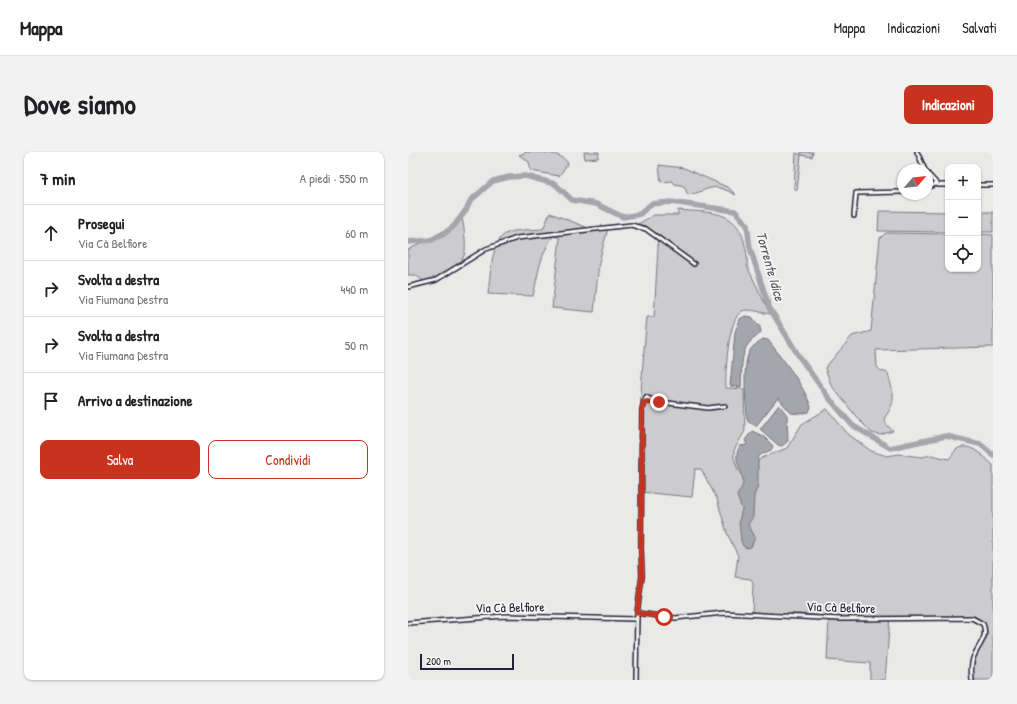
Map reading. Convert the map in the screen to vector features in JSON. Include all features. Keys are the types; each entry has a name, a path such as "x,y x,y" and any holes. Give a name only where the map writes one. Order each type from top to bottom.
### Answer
{"street":[{"path":"917,152 923,164"},
{"path":"933,180 936,184"},
{"path":"933,185 945,185"},
{"path":"981,185 993,185"},
{"path":"854,216 856,193 897,192"},
{"path":"408,287 436,280 486,250 511,240 631,226 646,229 694,264"},
{"path":"636,680 637,613 642,570 641,548 643,469 641,418 644,402 652,401 708,408 725,406"},
{"name":"Via Cà Belfiore","path":"637,613 670,617 724,613 840,618 940,617 976,619 983,624 985,634 981,645 974,654 972,680"},
{"name":"Via Cà Belfiore","path":"408,623 505,616 638,619"}],"shaded area":[{"path":"527,152 556,155 565,159 568,163 559,176 531,171 529,162 519,155"},
{"path":"584,152 599,152 598,158 585,159"},
{"path":"801,152 813,152 812,157 801,155"},
{"path":"796,153 801,155 797,190 794,188"},
{"path":"659,165 684,168 729,188 736,195 721,188 711,188 688,195 684,186 675,184 672,181 661,182"},
{"path":"678,210 718,214 727,217 734,223 740,230 744,241 747,266 770,314 752,310 742,311 737,316 733,324 728,346 726,388 744,389 745,431 734,450 734,458 738,470 747,470 762,458 787,448 802,424 827,409 848,434 871,451 887,456 899,454 922,457 931,455 949,459 957,449 967,447 977,451 993,465 993,680 972,680 972,666 975,655 984,642 987,634 986,627 982,621 975,617 890,617 885,680 870,680 870,663 827,660 829,618 838,617 800,614 752,615 753,584 751,579 735,577 738,556 727,533 717,499 701,469 695,469 692,497 639,492 640,404 643,361 647,317 654,317 658,248 657,239 647,231 634,226 654,215 678,215"},
{"path":"879,211 945,212 945,232 878,231"},
{"path":"981,212 993,212 993,232 981,232"},
{"path":"550,213 591,229 608,228 599,262 594,312 552,308 560,238 553,236 542,258 533,296 488,294 492,261 500,238 513,231 543,229"},
{"path":"462,218 465,237 465,252 464,256 457,265 441,275 425,282 415,275 408,275 408,250 447,229"},
{"path":"886,233 945,234 945,272 981,272 981,234 993,235 993,347 876,350 877,367 881,371 888,373 893,392 893,401 884,419 893,431 880,435 872,433 859,420 831,385 825,368 852,336 871,331 880,238"},
{"path":"745,316 752,317 760,327 761,332 749,343 744,352 741,387 730,386 735,332 740,319"},
{"path":"763,339 768,340 792,372 811,407 809,412 800,414 791,413 778,398 756,426 749,422 747,418 745,385 746,367 750,350"},
{"path":"779,405 787,415 788,441 782,446 778,445 760,429"},
{"path":"752,431 763,436 773,446 771,450 760,455 758,458 758,485 754,496 753,517 748,524 755,537 751,547 747,548 743,546 741,541 739,521 742,509 737,496 743,482 737,455 740,446 747,445 745,440"}],"waterway":[{"name":"Torrente Idice","path":"408,242 432,240 444,234 454,226 466,210 470,201 493,181 509,177 526,176 555,184 572,200 596,204 623,217 640,214 651,204 671,202 735,211 747,225 750,248 769,307 800,358 829,398 852,425 890,448 946,436 980,444 993,455"}],"route":[{"path":"659,402 652,401 644,402 642,404 642,576 637,613 664,617"}]}
